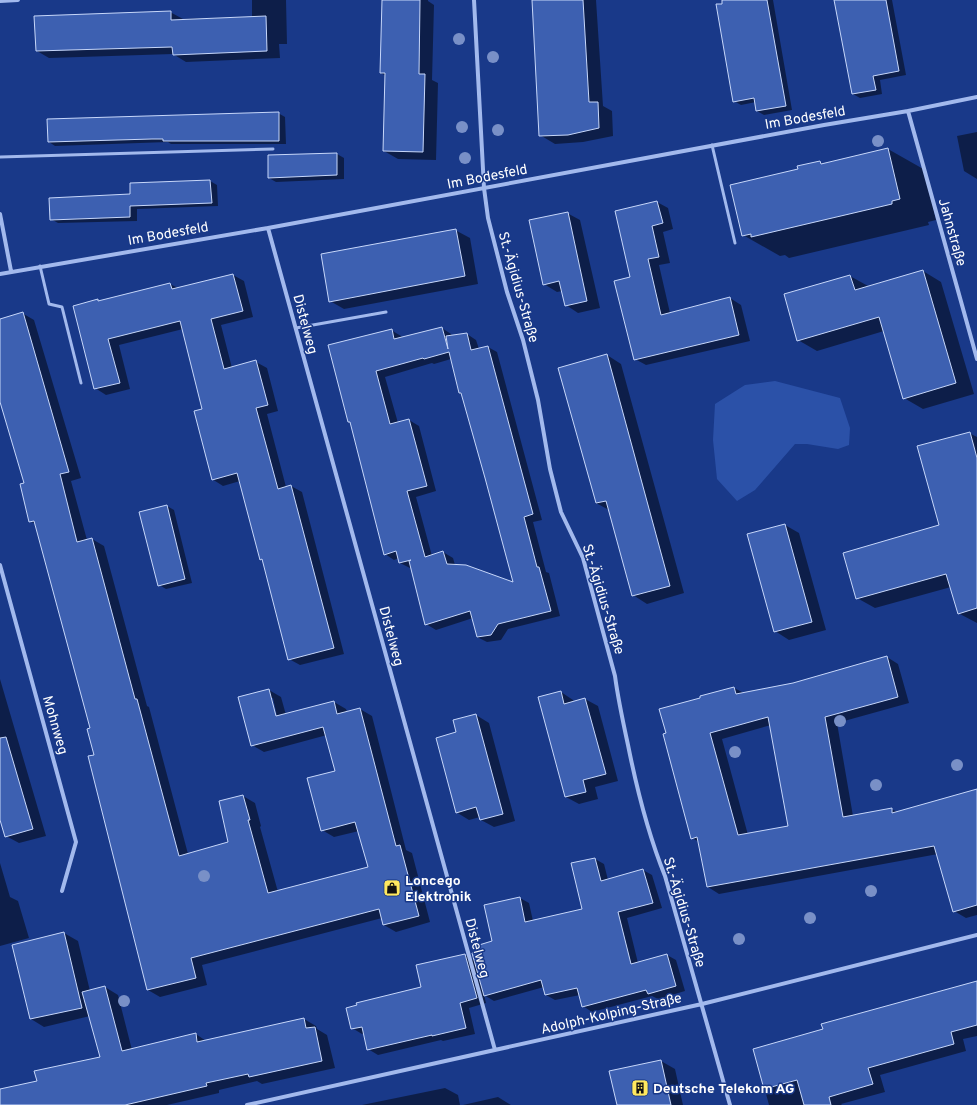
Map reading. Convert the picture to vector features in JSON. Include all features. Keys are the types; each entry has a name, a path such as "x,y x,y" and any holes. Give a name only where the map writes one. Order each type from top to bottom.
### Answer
{"street":[{"path":"0,1 18,0"},
{"name":"St.-Ägidius-Straße","path":"474,0 484,188 488,218 512,310 523,340 538,400 550,469 561,512 583,558 615,676 617,696 630,758 652,845 665,876 730,1105"},
{"name":"Im Bodesfeld","path":"0,274 268,228 824,125 908,111 977,97"},
{"name":"Jahnstraße","path":"908,111 977,359"},
{"path":"0,214 11,271"},
{"name":"Distelweg","path":"268,228 495,1050"},
{"name":"Mohnweg","path":"0,565 76,842 62,891"},
{"name":"Adolph-Kolping-Straße","path":"247,1105 702,1004 977,935"}],"lane":[{"path":"712,146 735,243"},
{"path":"0,157 273,149"},
{"path":"40,266 49,304 62,307 81,383"},
{"path":"296,328 386,312"}],"shaded area":[{"path":"775,381 840,398 850,428 849,445 838,449 807,444 795,444 755,490 737,501 717,479 713,440 715,404 745,385"}],"building":[{"path":"382,0 420,0 419,74 425,74 423,152 383,151 385,73 380,73"},
{"path":"532,0 583,0 589,102 598,102 599,128 568,135 539,136"},
{"path":"722,0 767,0 786,106 756,111 754,98 733,102 716,4 722,4"},
{"path":"834,0 886,0 899,71 873,76 876,90 852,94"},
{"path":"171,11 171,20 266,16 267,51 173,55 172,47 36,51 34,16"},
{"path":"279,112 279,141 163,141 163,139 152,139 48,142 47,119"},
{"path":"888,148 900,199 892,201 892,204 751,237 751,234 742,236 730,185 798,169 797,166 820,161 821,164"},
{"path":"337,153 337,175 268,178 268,155"},
{"path":"210,180 212,203 130,206 130,217 50,220 49,198 130,194 130,183"},
{"path":"657,201 663,223 652,226 659,257 648,259 661,315 730,297 739,335 634,360 614,281 630,277 615,211"},
{"path":"568,212 587,301 565,306 559,281 543,285 529,220"},
{"path":"456,229 465,276 329,302 321,254"},
{"path":"923,270 956,383 903,399 879,317 797,341 784,294 850,275 855,290"},
{"path":"233,274 243,311 211,319 224,369 256,360 268,405 256,408 278,489 291,485 334,648 288,660 262,559 260,560 237,473 212,480 194,411 202,409 180,321 108,339 120,383 94,389 73,306 170,283 172,289"},
{"path":"23,312 69,472 60,474 77,542 92,538 179,856 228,842 219,801 243,795 250,820 248,820 268,893 368,867 355,822 321,831 307,778 335,771 323,727 251,746 238,697 269,689 276,716 334,701 337,714 360,708 396,846 400,845 419,916 383,925 379,909 191,958 196,978 147,990 88,756 94,755 87,729 90,728 34,521 29,522 20,484 24,483 0,402 0,319"},
{"path":"442,327 448,349 446,336 467,333 471,350 488,346 533,514 524,517 537,567 539,567 551,611 498,624 491,635 477,637 470,611 425,625 409,561 411,560 399,563 396,551 384,555 350,422 348,422 328,345 392,329 394,339","holes":["449,352 459,393 461,393 513,582 466,565 447,564 443,551 425,557 407,491 427,486 409,419 390,424 376,371"]},
{"path":"607,354 670,586 632,596 606,501 596,503 558,368"},
{"path":"970,432 977,458 977,608 958,614 946,574 856,599 843,553 939,525 917,446"},
{"path":"167,505 185,579 158,586 139,512"},
{"path":"785,524 812,622 774,632 747,534"},
{"path":"887,656 898,697 825,717 843,817 892,808 892,813 977,789 977,905 953,912 934,846 707,887 697,837 691,839 663,734 666,733 659,709 734,687 736,694 793,683","holes":["768,717 788,826 738,835 710,733"]},
{"path":"561,691 564,704 585,698 606,774 583,780 586,792 565,797 538,697"},
{"path":"476,714 503,814 480,820 476,807 456,813 436,738 456,732 453,720"},
{"path":"6,737 33,829 5,837 0,820 0,738"},
{"path":"595,858 601,881 643,869 653,903 618,912 631,964 667,954 676,986 648,994 646,990 582,1007 577,988 545,995 541,980 484,996 472,953 480,951 479,945 492,941 484,905 520,897 525,922 582,909 571,863"},
{"path":"64,932 82,1008 30,1019 12,945"},
{"path":"465,954 477,998 460,1003 466,1028 367,1050 362,1027 351,1029 346,1008 357,1005 356,1003 421,987 416,965"},
{"path":"977,981 977,1025 951,1032 954,1044 868,1068 873,1084 829,1097 831,1105 804,1105 797,1080 764,1089 753,1049 823,1029 821,1024"},
{"path":"105,986 122,1051 196,1033 197,1042 304,1018 306,1028 315,1027 322,1061 249,1077 248,1074 206,1083 207,1086 125,1105 0,1105 0,1089 37,1081 34,1071 100,1057 82,992"},
{"name":"Deutsche Telekom AG","path":"661,1060 671,1105 617,1105 609,1071"}],"place":[{"name":"Loncego Elektronik","path":"392,888"},
{"name":"Deutsche Telekom AG","path":"640,1088"}]}
